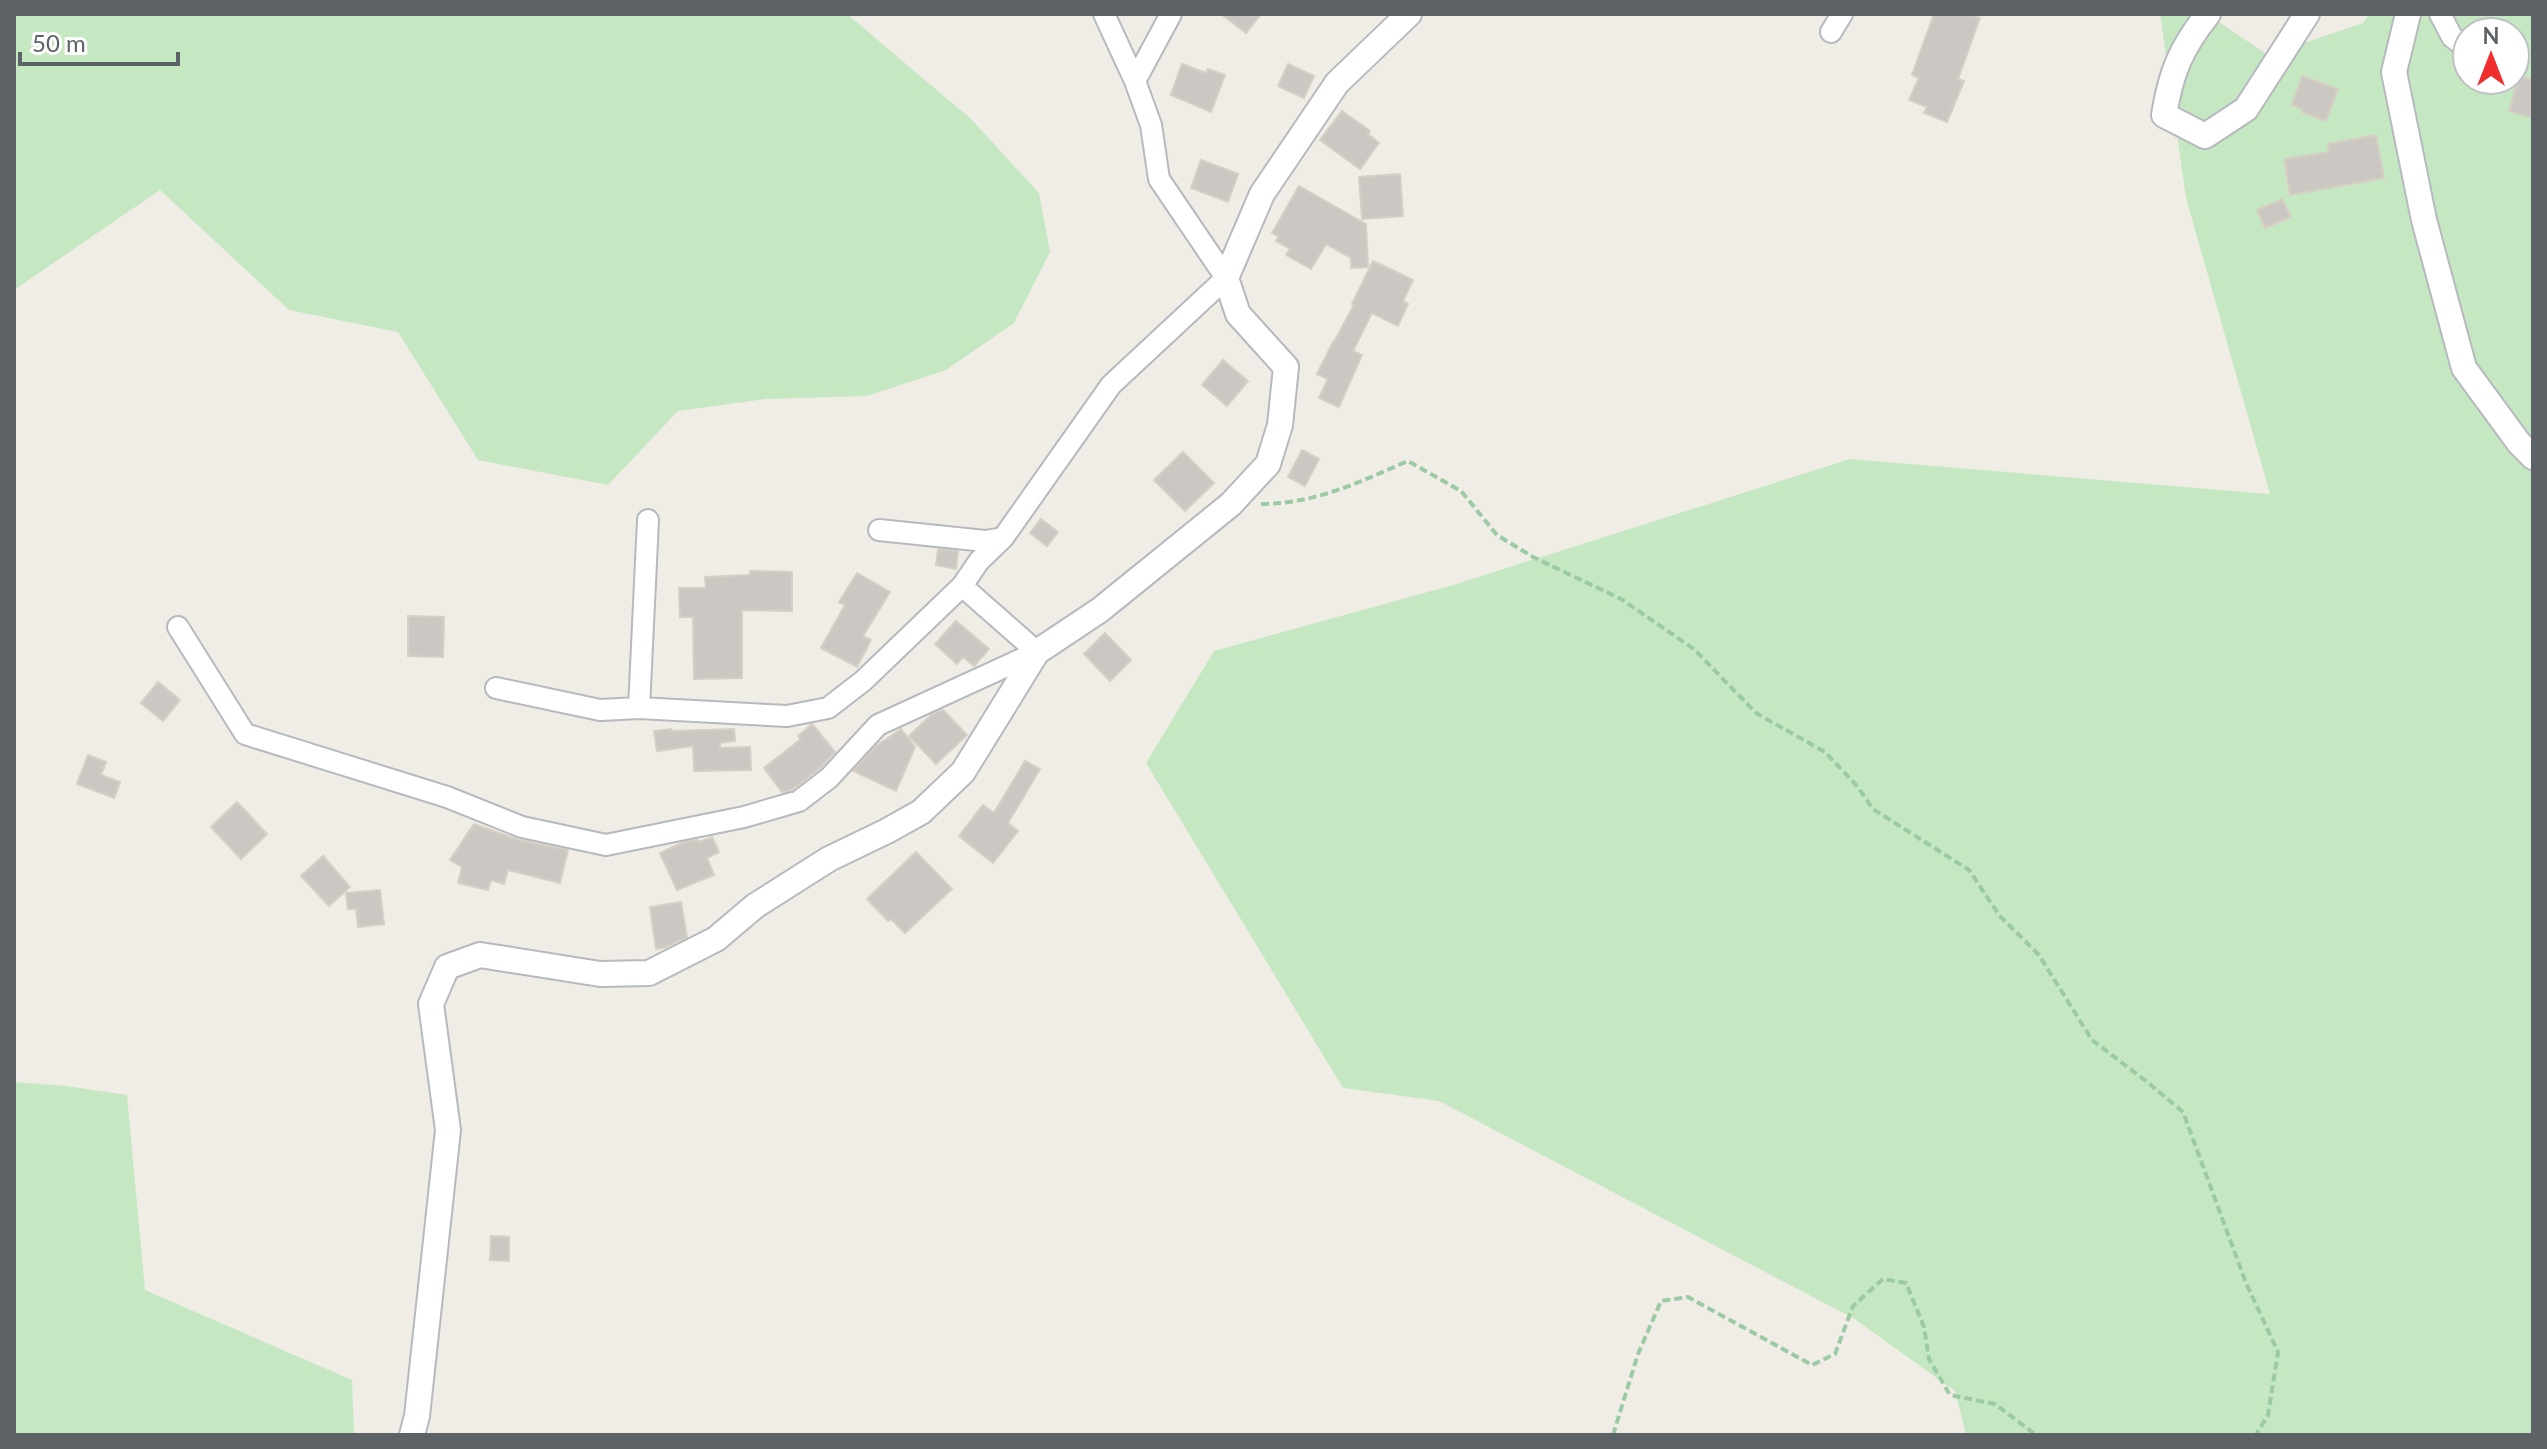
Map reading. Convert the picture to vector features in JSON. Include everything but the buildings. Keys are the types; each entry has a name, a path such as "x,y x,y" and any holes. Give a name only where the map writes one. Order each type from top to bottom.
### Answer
{"street":[{"path":"178,627 245,734 447,797 522,827 606,845 744,817 799,801 829,778 878,725 1037,652 1100,610 1231,504 1268,464 1280,425 1286,367 1238,314 1226,278 1159,179 1151,125 1135,81 1104,14"},
{"path":"1135,81 1171,14"},
{"path":"496,688 600,710 639,708 787,716 828,708 863,681 962,586 979,561 1003,538 1111,385 1226,278 1262,194 1337,83 1409,14"},
{"path":"1831,32 1842,14"},
{"path":"2208,14 2188,39 2169,82 2164,115 2205,136 2246,109 2307,14"},
{"path":"2408,14 2394,72 2424,220 2464,368 2519,443 2533,457"},
{"path":"2440,14 2451,35"},
{"path":"639,708 648,520"},
{"path":"879,530 985,541 1003,538"},
{"path":"962,586 1037,652"},
{"path":"412,1435 417,1416 448,1130 431,1004 447,967 480,955 600,974 649,973 716,939 755,906 829,859 921,812 963,772 1037,652"}],"path":[{"path":"1231,504 1287,504 1316,497 1356,484 1408,461 1461,491 1497,535 1533,557 1621,599 1694,649 1756,713 1825,752 1857,786 1873,809 1969,870 1999,915 2039,955 2092,1040 2183,1112 2246,1283 2278,1352 2268,1415 2256,1435"},
{"path":"1613,1435 1638,1354 1661,1301 1688,1297 1812,1365 1835,1354 1853,1306 1883,1279 1906,1283 1924,1327 1929,1359 1950,1395 1995,1404 2036,1435"}],"green space":[{"path":"14,14 847,14 971,119 1039,193 1050,252 1014,323 946,370 867,396 766,399 678,411 608,485 478,460 398,332 289,310 160,190 14,290"},
{"path":"2160,14 2207,14 2268,55 2363,23 2369,14 2533,14 2533,1435 1966,1435 1955,1391 1853,1318 1439,1101 1343,1088 1146,763 1214,651 1453,585 1850,459 2270,494 2186,198"},
{"path":"14,1082 127,1095 145,1290 352,1380 354,1434 14,1435"}]}
